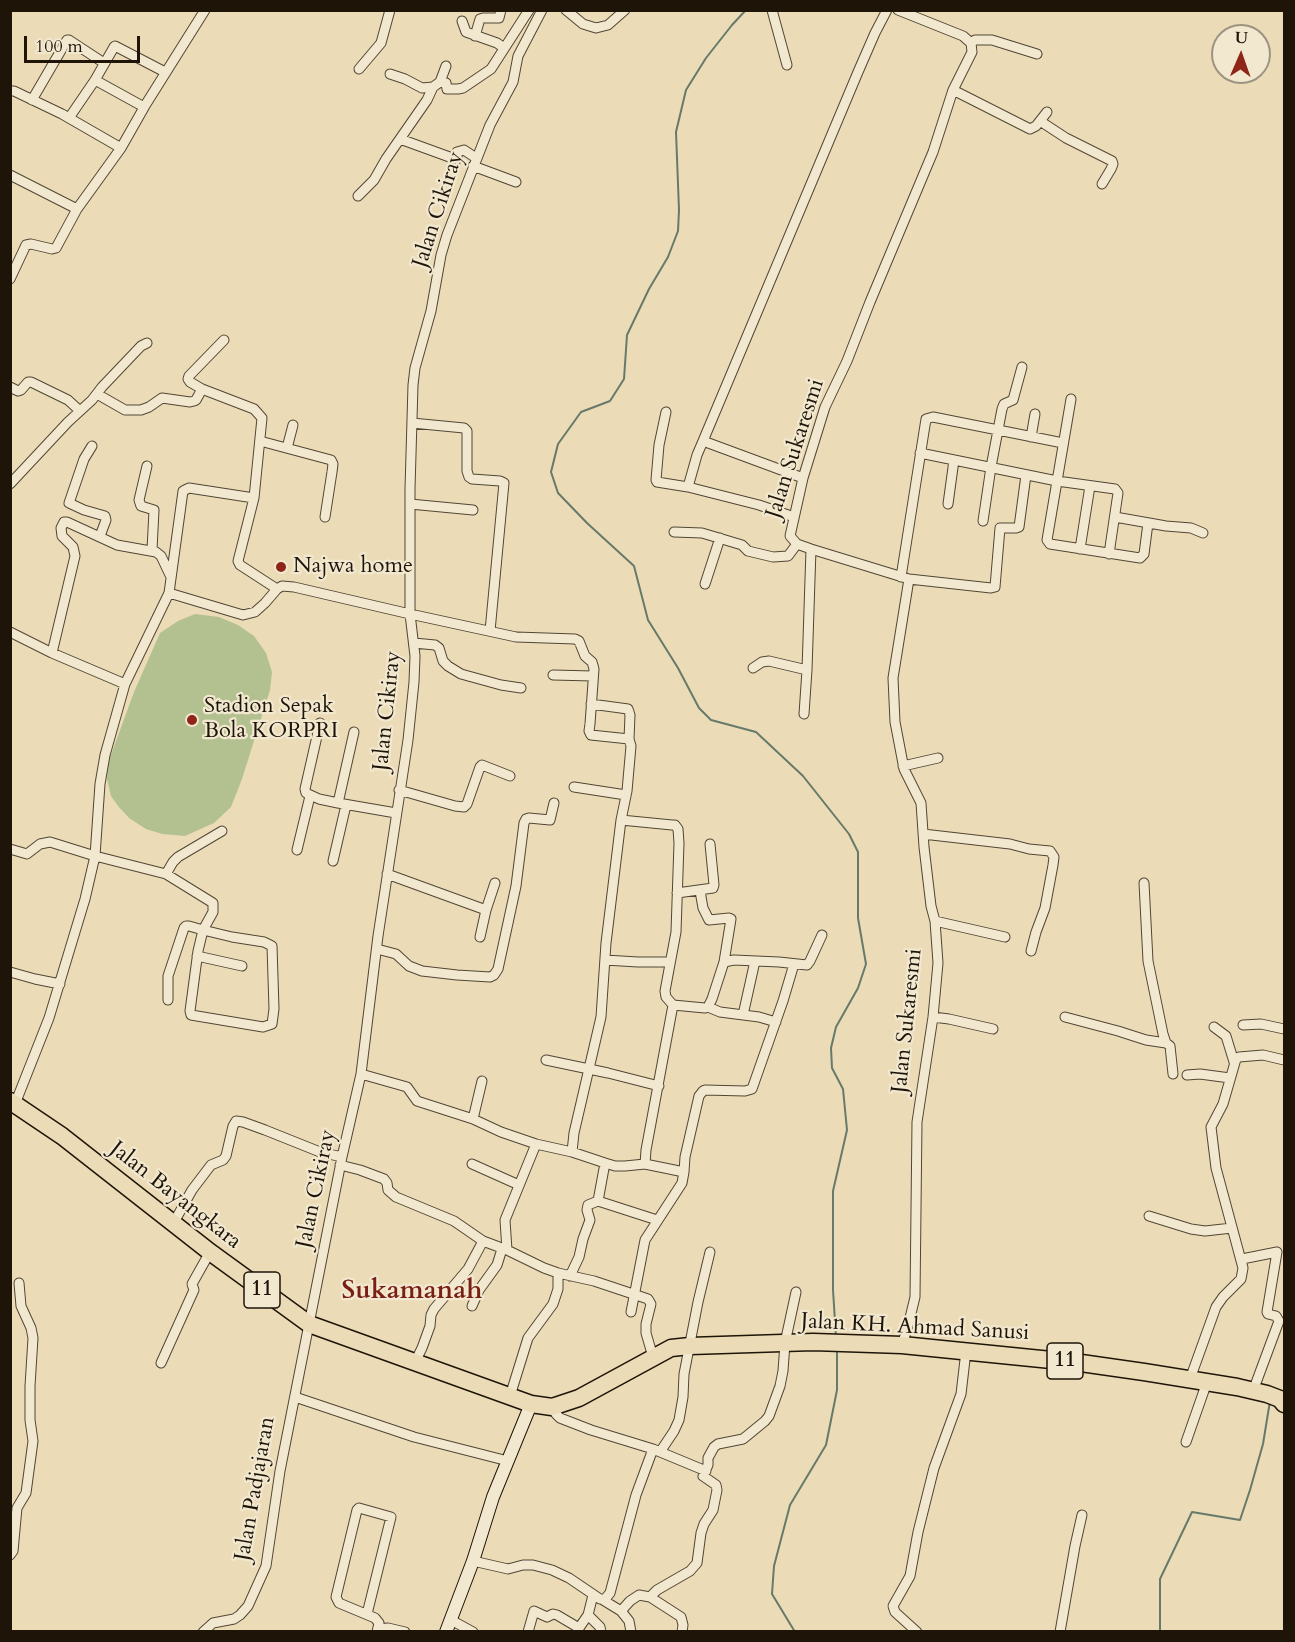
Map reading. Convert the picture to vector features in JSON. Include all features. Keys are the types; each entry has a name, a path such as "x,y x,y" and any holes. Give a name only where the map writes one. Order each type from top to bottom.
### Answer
{"highway":[{"name":"Jalan Bayangkara","path":"13,1102 62,1136 173,1224 309,1324 531,1404 552,1407"},
{"name":"Jalan KH. Ahmad Sanusi","path":"552,1407 579,1398 671,1348 813,1342 902,1345 1063,1361 1190,1379 1271,1397"}],"street":[{"path":"10,279 26,245 57,248 77,209 121,148 165,72 205,10"},
{"path":"360,69 381,43 390,10"},
{"path":"475,36 480,19 498,18 501,10"},
{"path":"390,74 405,79 420,88 441,85 458,89 491,69 529,10"},
{"name":"Jalan Cikiray","path":"309,1324 341,1161 361,1074 414,682 414,643 410,614 410,504 415,368 431,311 441,255 474,162 490,125 513,82 518,56 542,10"},
{"path":"566,10 583,24 596,28 608,25 626,10"},
{"path":"688,487 703,441 858,72 887,10"},
{"path":"898,10 963,36 971,43 975,40 992,40 1037,54"},
{"path":"773,15 787,65"},
{"path":"462,21 465,30 504,48"},
{"path":"32,100 67,40 104,63"},
{"name":"Jalan Sukaresmi","path":"902,1345 915,1296 917,1122 933,1017 938,963 921,803 903,766 895,722 892,687 905,578 811,549 797,543 790,536 803,478 825,407 847,361 933,152 953,90 971,54 971,43"},
{"path":"69,118 116,46 165,72"},
{"path":"358,196 374,180 427,100 441,85 446,66"},
{"path":"95,80 144,107"},
{"path":"953,90 1030,129 1034,129 1047,112"},
{"path":"10,91 69,118 121,148"},
{"path":"1040,121 1066,138 1112,161 1111,169 1102,184"},
{"path":"400,139 455,159 457,159 457,152 464,150 474,162 516,182"},
{"path":"10,175 77,209"},
{"path":"10,253 20,258"},
{"path":"224,340 188,379 202,389 257,411 262,418 254,498 238,561 240,565 277,589"},
{"path":"10,484 141,346 147,343"},
{"path":"983,521 990,467 1002,406 1012,401 1022,367"},
{"path":"10,387 18,391 27,382 31,382 68,400 80,411"},
{"path":"97,394 125,410 141,410 150,407 162,398 194,401 202,389"},
{"path":"1071,399 1047,540 1050,543 1080,549 1142,558 1148,523"},
{"path":"666,412 658,445 657,482 688,487 794,517"},
{"path":"1031,436 1035,414"},
{"path":"1026,475 1019,527 1000,528 995,587 905,578 925,421 930,417 1063,443"},
{"path":"412,423 464,428 467,431 469,477 504,483 490,631"},
{"path":"287,448 293,425"},
{"path":"260,441 330,459 333,462 325,517"},
{"path":"703,441 803,478"},
{"path":"92,446 84,459 69,503 105,516 106,520 100,536"},
{"path":"920,453 1057,481 1117,490 1109,554"},
{"path":"948,504 954,460"},
{"path":"147,466 139,500 141,506 152,508 154,512 152,550"},
{"path":"1080,549 1090,486"},
{"path":"13,1102 49,1018 86,899 95,856 100,784 105,755 125,684 169,593 183,491 189,488 254,498"},
{"path":"410,504 473,510"},
{"path":"1115,517 1191,528 1203,532"},
{"path":"52,653 75,556 73,547 62,536 62,524 67,522 117,545 152,550 161,556 170,575"},
{"path":"674,531 702,533 743,546 750,552 761,556 780,558 790,555 797,543"},
{"path":"705,585 720,538"},
{"path":"804,714 811,549"},
{"path":"169,593 243,615 255,612 282,586 294,586 516,637 564,638 579,641 585,656 593,664 589,731 591,735 630,739"},
{"path":"10,632 52,653 125,684"},
{"path":"414,643 435,645 439,648 443,661 461,674 521,688"},
{"path":"753,668 762,662 769,661 807,670"},
{"path":"553,675 593,676"},
{"path":"572,1152 574,1133 601,1017 605,960 631,747 630,715 627,709 591,704"},
{"path":"320,723 306,793 342,804 396,813"},
{"path":"333,861 354,732"},
{"path":"903,766 939,758"},
{"path":"399,790 464,807 482,765 510,776"},
{"path":"574,787 626,795"},
{"path":"297,850 310,796"},
{"path":"377,949 396,954 409,966 422,971 457,975 494,975 498,969 516,886 524,823 529,818 550,820 554,803"},
{"path":"621,820 677,826 679,843 676,932 665,993 667,999 673,1005 708,1007 720,1012 770,1019 776,1022"},
{"path":"166,874 178,857 222,831"},
{"path":"923,834 1050,851 1054,857 1045,908 1031,951"},
{"path":"10,849 27,854 40,844 50,842 166,874 213,903 213,912 203,930 191,1015 263,1027 272,1024 274,1009 272,946 264,942 232,937 203,930 189,926 184,928 168,976 168,1000"},
{"path":"677,893 711,889 714,885 710,844"},
{"path":"387,874 486,910"},
{"path":"480,938 495,883"},
{"path":"1144,883 1148,961 1163,1034 1166,1043 1170,1046 1173,1074"},
{"path":"700,891 703,908 709,920 731,919 724,962 708,1007"},
{"path":"935,921 1005,937"},
{"path":"724,962 755,961 805,966 822,936"},
{"path":"198,956 242,966"},
{"path":"605,960 670,962"},
{"path":"744,1015 755,961"},
{"path":"631,1312 645,1240 682,1183 685,1157 700,1093 705,1090 745,1091 752,1089 794,964"},
{"path":"10,972 60,984"},
{"path":"645,1164 673,1005"},
{"path":"933,1017 949,1018 993,1029"},
{"path":"1065,1017 1118,1030 1146,1040 1166,1043"},
{"path":"1243,1025 1262,1024 1284,1029"},
{"path":"1214,1027 1226,1036 1234,1062"},
{"path":"1190,1379 1216,1307 1240,1279 1244,1268 1216,1168 1211,1131 1213,1122 1223,1104 1234,1062 1239,1057 1263,1055 1284,1060"},
{"path":"546,1060 659,1086"},
{"path":"361,1074 407,1087 417,1101 473,1119 536,1144 572,1152 615,1166 645,1164 684,1172"},
{"path":"1186,1075 1200,1074 1230,1078"},
{"path":"473,1119 482,1081"},
{"path":"173,1224 192,1191 211,1165 224,1160 236,1121 243,1122 384,1179 388,1190 396,1197 454,1221 483,1241 558,1274 594,1281 650,1300 646,1333 653,1357"},
{"path":"472,1306 504,1249 505,1220 536,1144"},
{"path":"598,1201 605,1163"},
{"path":"472,1164 519,1185"},
{"path":"570,1276 579,1257 590,1220 588,1205 598,1201 657,1220"},
{"path":"1149,1216 1191,1229 1205,1231 1232,1228"},
{"path":"415,1362 430,1326 431,1315 468,1269 483,1241"},
{"path":"160,1363 194,1290 192,1284 210,1252"},
{"path":"603,1600 610,1593 636,1495 656,1451 674,1431 679,1420 684,1374 710,1252"},
{"path":"1242,1260 1277,1252 1268,1312 1276,1316 1279,1321 1271,1397"},
{"path":"510,1396 528,1338 553,1304 558,1289 558,1274"},
{"path":"10,1555 13,1551 17,1508 26,1493 33,1441 30,1420 33,1338 21,1306 19,1283"},
{"path":"650,1597 657,1590 690,1571 697,1563 701,1533 713,1510 717,1490 716,1485 704,1478 708,1458 714,1447 718,1444 743,1439 769,1416 780,1386 785,1343 796,1292"},
{"name":"Jalan Padjajaran","path":"203,1632 213,1623 234,1619 240,1615 248,1606 266,1566 278,1482 309,1324"},
{"path":"917,1632 895,1612 893,1606 910,1576 934,1467 959,1403 966,1351"},
{"path":"1186,1442 1207,1382"},
{"path":"295,1397 414,1437 508,1461"},
{"path":"473,1632 449,1626 494,1497 531,1404"},
{"path":"552,1407 560,1418 706,1471"},
{"path":"367,1614 391,1517 359,1508 336,1597 339,1603 378,1621 377,1630 388,1628 405,1632"},
{"path":"1060,1632 1082,1515"},
{"path":"473,1561 508,1569 533,1565 552,1570 569,1578 621,1611 630,1621 631,1632"},
{"path":"528,1632 534,1611 547,1617 557,1615 581,1627 588,1615 594,1595"},
{"path":"621,1611 639,1595 650,1597 681,1617 682,1632"},
{"path":"588,1615 600,1627 601,1632"}],"green space":[{"name":"Stadion Sepak Bola KORPRI","path":"195,614 219,617 238,625 254,636 266,653 272,672 270,690 231,807 214,823 185,836 162,834 146,829 129,818 118,806 111,796 107,779 108,763 134,692 160,633 178,621"}],"waterway":[{"path":"746,10 706,58 686,90 676,132 678,231 668,257 649,289 627,335 624,379 610,401 581,412 558,444 551,472 558,493 634,566 648,620 678,668 699,708 711,720 756,732 803,776 849,834 858,852 858,918 866,964 858,988 836,1027 831,1048 832,1068 843,1089 847,1130 833,1191 833,1290 836,1337"},
{"path":"795,1632 772,1594 774,1566 790,1505 826,1445 837,1390 837,1349"},
{"path":"1160,1632 1160,1579 1192,1512 1240,1520 1263,1444 1270,1401"}],"place":[{"name":"Najwa home","path":"281,567"},
{"name":"Stadion Sepak Bola KORPRI","path":"192,720"}],"district":[{"name":"Sukamanah","path":"412,1292"}]}
